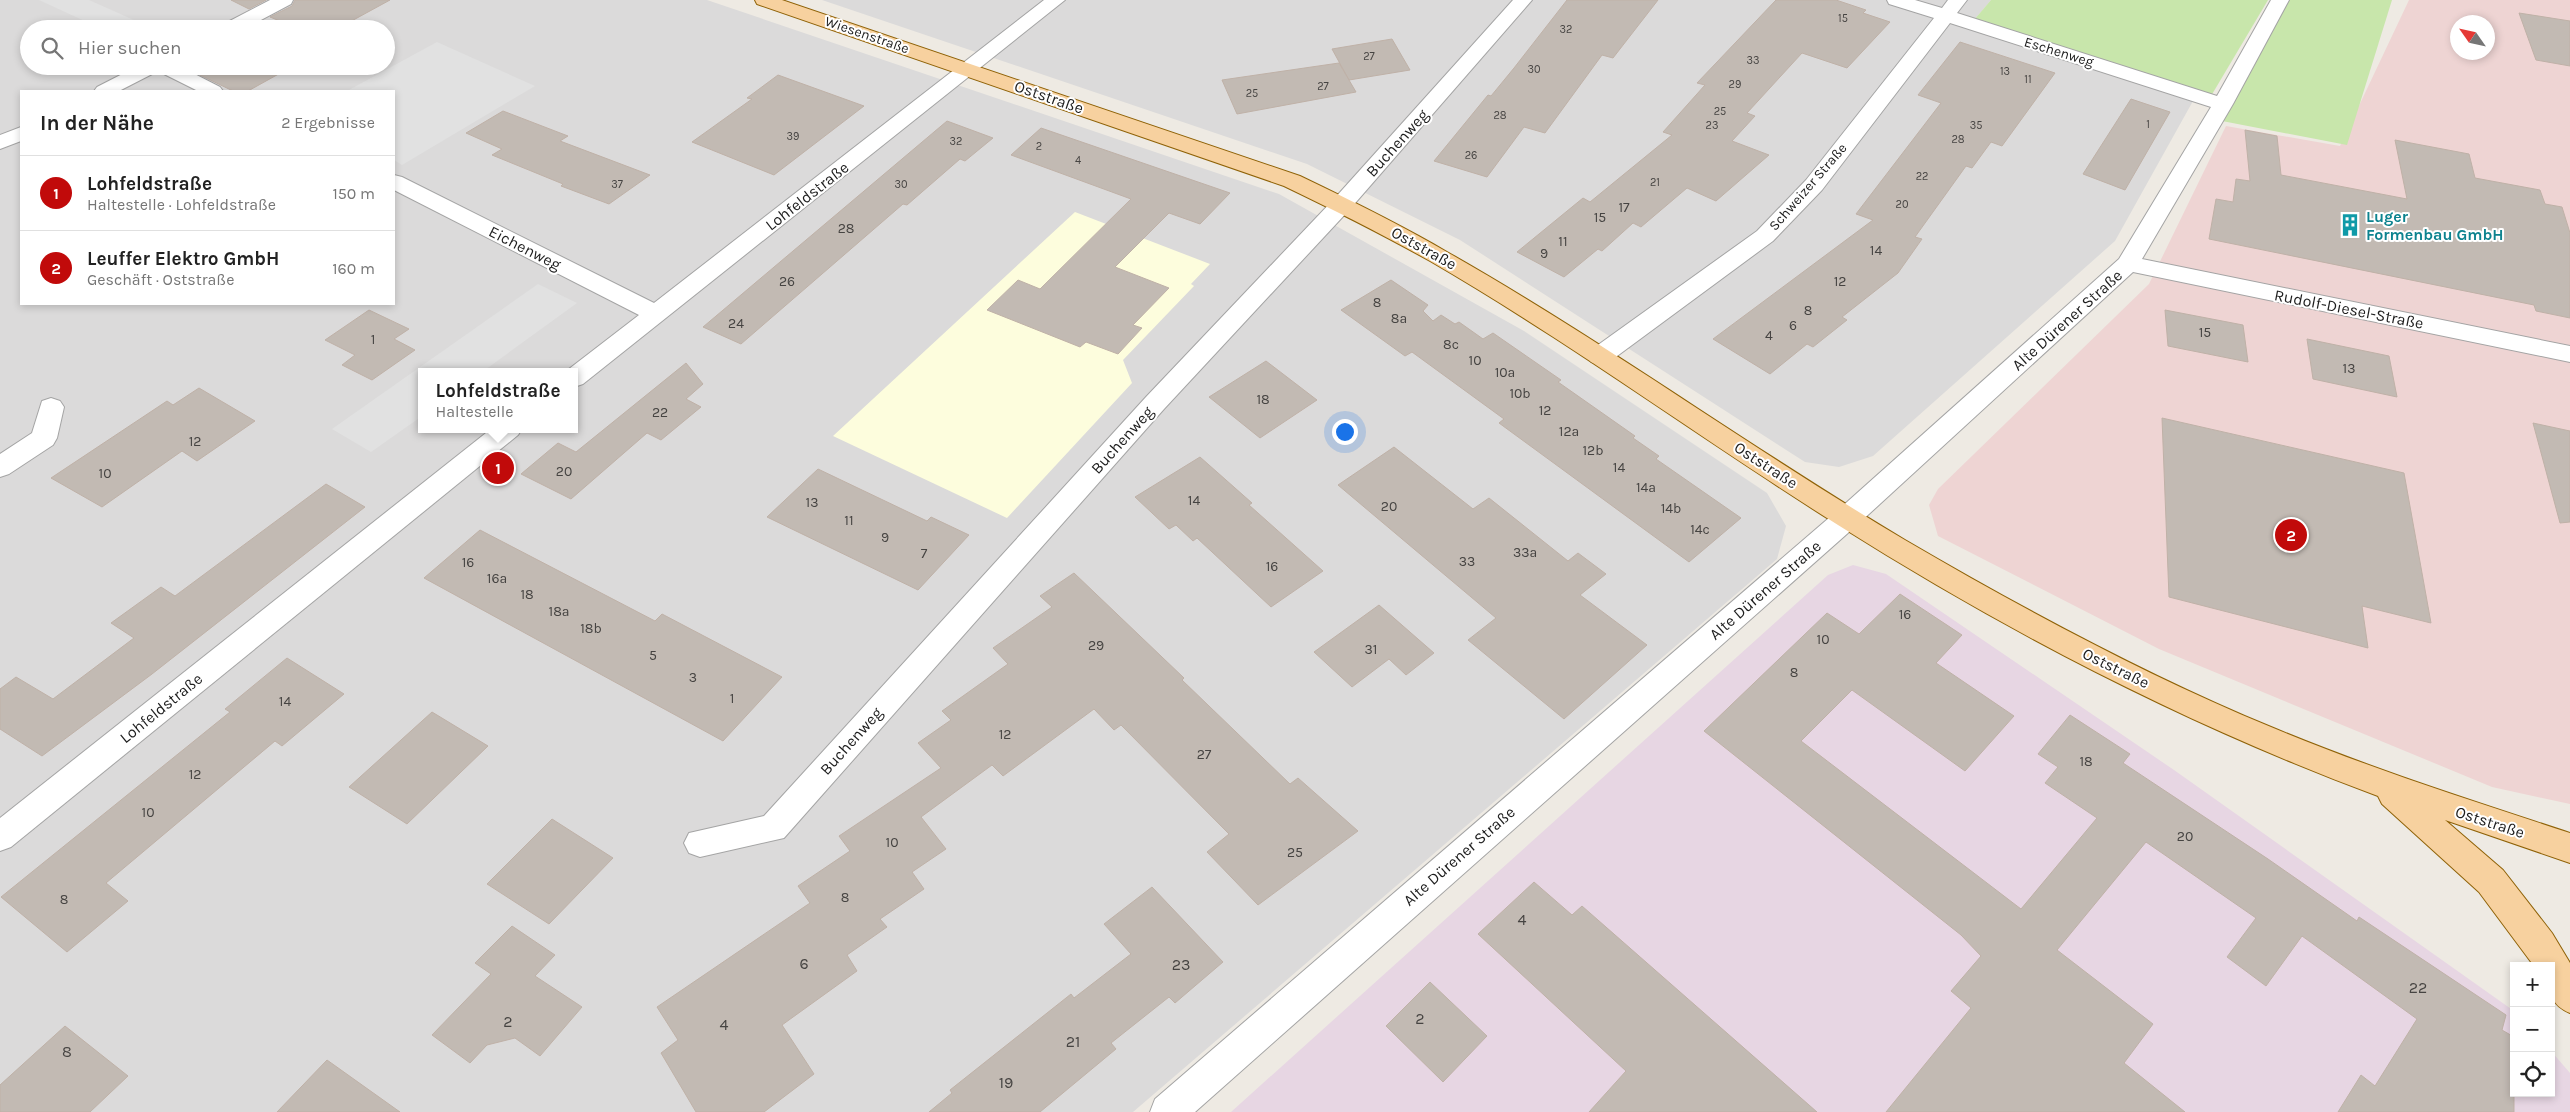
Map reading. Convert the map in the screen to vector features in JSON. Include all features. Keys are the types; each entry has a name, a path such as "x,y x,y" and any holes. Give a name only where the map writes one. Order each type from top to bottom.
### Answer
{"main road":[{"name":"Wiesenstraße","path":"764,0 970,69"},
{"name":"Oststraße","path":"970,69 1292,181 1342,204 1442,258 1600,356 1847,518 1940,573 2082,652 2219,718 2382,784 2570,848"},
{"path":"2382,784 2492,881 2540,944 2570,996"}],"street":[{"path":"246,20 284,0"},
{"name":"Lohfeldstraße","path":"578,375 1056,0"},
{"name":"Buchenweg","path":"700,843 773,828 1154,403 1342,204 1524,0"},
{"name":"Eschenweg","path":"1896,0 1952,8 2223,104"},
{"name":"Alte Dürener Straße","path":"1168,1112 1847,518 2128,264 2223,104 2280,0"},
{"name":"Schweizer Straße","path":"1600,356 1765,236 1814,185 1952,8"},
{"path":"106,90 136,75"},
{"path":"181,75 211,90"},
{"path":"0,143 20,133"},
{"name":"Eichenweg","path":"395,183 656,314"},
{"name":"Rudolf-Diesel-Straße","path":"2128,264 2570,354"},
{"path":"0,468 44,438 51,407"},
{"name":"Lohfeldstraße","path":"0,836 504,433"}],"shaded area":[{"path":"0,0 707,0 1279,194 1524,331 1767,493 1786,526 1777,559 1133,1112 0,1112"},
{"path":"39,0 89,0 134,20 82,20"},
{"path":"822,0 1991,0 1975,19 2198,92 2115,241 1873,456 1839,467 1805,462 1460,240 1307,164"},
{"path":"2409,0 2570,0 2570,804 2492,787 2159,649 1938,536 1929,505 1938,489 2149,284 2226,126 2340,146"},
{"path":"437,42 535,86 402,165 395,161 395,90 349,90 376,75 395,75 395,65"},
{"path":"1075,212 1210,264 1191,284 1194,286 1123,360 1132,383 1007,518 833,436"},
{"path":"538,284 577,303 488,368 419,368"},
{"path":"418,368 418,419 371,452 332,429"},
{"path":"1853,565 1886,574 2174,770 2510,1008 2510,1097 2555,1097 2555,1056 2570,1073 2570,1112 1231,1112 1828,575"}],"green space":[{"path":"1991,0 2268,0 2211,96 1974,20"},
{"path":"2287,0 2392,0 2347,145 2222,121"}],"building":[{"path":"231,0 266,0 249,9"},
{"path":"295,0 390,0 353,20 277,20 270,17 292,6"},
{"path":"1567,0 1658,0 1613,58 1602,55 1545,133 1524,127 1487,177 1434,161 1488,95 1491,96"},
{"path":"1776,0 1836,0 1866,10 1863,13 1890,22 1847,68 1802,53 1747,113 1755,116 1732,141 1769,155 1716,201 1687,188 1641,227 1633,223 1602,251 1598,249 1564,277 1517,252 1583,198 1590,202 1672,135 1663,132 1705,85 1697,83"},
{"path":"2519,13 2570,21 2570,66 2536,60"},
{"path":"1392,39 1410,70 1349,80 1332,49"},
{"path":"1960,42 2055,73 2002,146 1991,142 1972,168 1966,166 1915,237 1922,239 1898,273 1842,317 1847,320 1813,347 1807,344 1770,374 1713,339 1873,220 1856,214 1941,103 1918,95"},
{"path":"1339,63 1356,92 1237,114 1222,80"},
{"path":"200,75 277,75 250,90 231,90"},
{"path":"778,75 864,106 774,175 692,142 752,99 747,98"},
{"path":"2131,99 2170,112 2125,190 2083,174"},
{"path":"503,111 568,136 560,141 650,175 609,204 561,186 563,184 492,155 502,149 466,133"},
{"path":"947,121 993,138 965,161 960,159 907,205 903,204 741,344 703,327"},
{"path":"1041,128 1230,193 1200,224 1169,213 1115,267 1169,288 1133,325 1142,328 1118,354 1086,342 1080,347 987,310 1018,280 1040,289 1131,199 1011,155"},
{"name":"Luger Formenbau GmbH","path":"2245,130 2277,136 2281,175 2407,199 2395,140 2469,154 2475,178 2540,190 2545,204 2562,207 2570,233 2570,318 2536,311 2534,305 2209,239 2216,199 2233,202 2236,179 2250,181"},
{"path":"1391,280 1428,305 1423,311 1433,321 1441,315 1455,324 1459,322 1483,339 1493,333 1561,380 1558,382 1635,436 1633,438 1659,456 1656,459 1741,518 1689,562 1499,423 1504,419 1412,352 1405,356 1341,310"},
{"path":"369,310 409,329 394,339 415,350 372,380 342,365 355,355 325,340"},
{"path":"2165,310 2243,325 2248,362 2168,346"},
{"path":"2307,339 2389,356 2397,397 2313,379"},
{"path":"1266,361 1317,400 1260,438 1209,397"},
{"path":"686,363 703,384 686,399 701,407 661,440 647,433 571,499 521,474 558,443 576,452"},
{"path":"199,388 255,421 197,461 182,451 102,507 51,478 167,401 173,405"},
{"path":"2162,418 2404,473 2431,623 2362,606 2368,648 2169,597"},
{"path":"2533,423 2570,431 2570,522 2560,523"},
{"path":"1394,447 1473,509 1489,498 1568,561 1578,553 1606,574 1580,595 1647,645 1564,719 1468,640 1496,618 1338,485"},
{"path":"1200,457 1252,503 1249,505 1323,571 1271,607 1197,538 1193,541 1176,525 1169,529 1135,497"},
{"path":"818,469 927,521 931,517 969,535 918,590 767,517"},
{"path":"326,484 365,507 152,674 42,756 0,729 0,689 16,677 53,699 134,638 111,623 161,587 175,596"},
{"path":"480,530 655,621 662,614 782,677 723,741 424,578"},
{"path":"1074,573 1184,678 1182,680 1290,784 1298,778 1358,831 1258,905 1207,852 1229,834 1121,725 1114,730 1094,709 1003,776 992,765 921,817 946,849 912,872 924,889 880,919 887,927 847,955 857,971 782,1025 814,1074 764,1112 696,1112 661,1053 678,1040 657,1007 810,903 798,886 850,851 839,836 941,768 918,743 951,720 942,711 1008,664 993,648 1052,607 1040,596"},
{"path":"1900,594 1962,635 1936,663 2014,716 1965,771 1852,690 1801,741 2021,909 2097,818 2045,783 2058,767 2038,754 2070,715 2130,754 2123,763 2268,859 2357,921 2359,917 2506,1015 2502,1030 2510,1035 2510,1097 2514,1097 2514,1112 2338,1112 2361,1075 2375,1086 2417,1019 2302,936 2266,986 2227,957 2256,918 2146,842 2057,950 2153,1024 2124,1063 2185,1112 1886,1112 1971,1008 1951,991 1981,956 1961,935 1704,731 1827,613 1859,634"},
{"path":"1379,605 1434,653 1406,675 1389,659 1352,687 1314,652"},
{"path":"287,658 344,694 282,746 275,741 106,883 128,901 67,952 1,897 230,712 225,709"},
{"path":"432,712 488,746 407,824 349,787"},
{"path":"552,819 613,858 549,924 487,884"},
{"path":"1534,882 1572,915 1582,906 1817,1112 1589,1112 1626,1071 1478,934"},
{"path":"1152,887 1223,962 1175,1003 1169,997 1111,1043 1116,1049 1040,1112 929,1112 952,1093 950,1090 1071,994 1074,998 1131,954 1104,924"},
{"path":"512,926 555,955 535,976 582,1007 540,1056 515,1038 487,1045 470,1063 432,1035 491,974 475,963"},
{"path":"1430,982 1487,1036 1443,1082 1386,1026"},
{"path":"65,1026 128,1076 90,1112 0,1112 0,1085"},
{"path":"327,1060 400,1112 277,1112"}],"place":[{"name":"Luger Formenbau GmbH","path":"2350,225"},
{"name":"Lohfeldstraße","path":"498,468"},
{"name":"Leuffer Elektro GmbH","path":"2291,535"}]}
